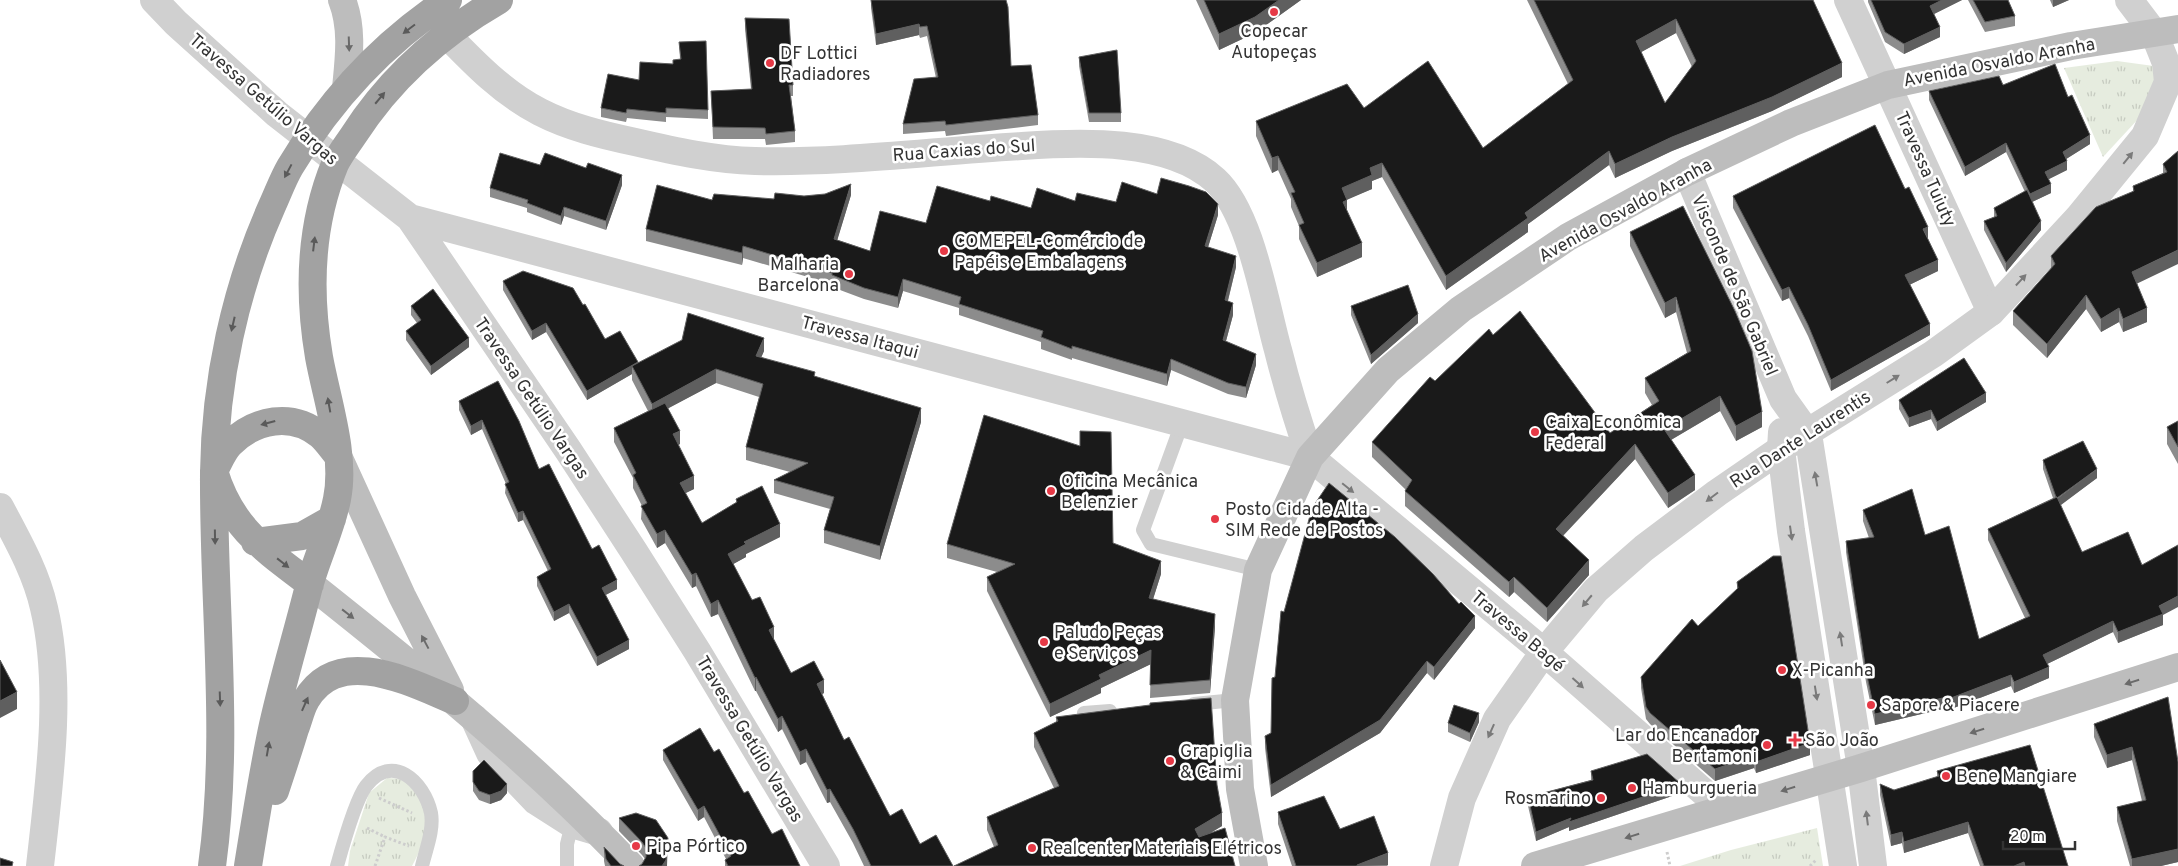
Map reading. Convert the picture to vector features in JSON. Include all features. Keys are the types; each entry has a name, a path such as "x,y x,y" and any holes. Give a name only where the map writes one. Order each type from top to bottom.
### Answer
{"highway":[{"path":"249,866 271,733 310,584 332,519 339,480 338,456 319,355 314,306 312,279 317,222 336,163 367,114 401,74 446,34 498,0"},
{"path":"212,866 221,766 214,471 222,376 226,350 238,303 259,235 289,168 346,88 380,52 439,1"},
{"path":"310,584 255,542 232,515 221,494 214,471 229,445 252,428 281,420 296,422 308,427 321,436 338,456"},
{"path":"255,542 302,536 332,519"},
{"path":"249,866 304,701 315,686 330,677 349,670 375,671 465,709"}],"main road":[{"path":"342,0 348,14 350,50 346,88"},
{"name":"Avenida Osvaldo Aranha","path":"1254,866 1240,789 1236,700 1258,570 1310,457 1388,370 1461,309 1568,237 1687,172 1791,124 1888,85 2071,46 2166,31"},
{"path":"338,456 410,613 465,709"},
{"path":"310,584 465,709 599,832 631,866"},
{"path":"1535,866 1861,768 2178,667"}],"street":[{"name":"Travessa Getúlio Vargas","path":"154,0 176,23 277,114 410,218 563,442 633,550 697,651 826,866"},
{"name":"Travessa Tuiuty","path":"1848,0 1991,312"},
{"name":"Rua Dante Laurentis","path":"1444,866 1462,798 1497,719 1544,652 1596,590 1644,548 1717,493 1781,449 1808,434 1933,354 1991,312 2078,218 2146,136 2168,82 2166,31 2129,0"},
{"name":"Rua Caxias do Sul","path":"446,34 498,84 540,112 600,135 706,156 754,161 836,159 1064,143 1128,147 1159,152 1188,163 1215,180 1234,204 1244,229 1310,457"},
{"name":"Visconde de São Gabriel","path":"1687,172 1783,399 1808,434"},
{"name":"Travessa Itaqui","path":"410,218 1310,457"},
{"name":"Visconde de São Gabriel","path":"1783,399 1781,449 1791,531 1843,866"},
{"path":"1808,434 1861,768 1873,866"},
{"name":"Travessa Bagé","path":"1310,457 1544,652 1723,808"},
{"path":"0,507 27,558 44,608 52,661 52,755 40,866"},
{"path":"465,709 485,743 503,768 536,801 572,824 599,832"}],"lane":[{"path":"1182,423 1143,530 1146,538 1151,544 1258,570"},
{"path":"1178,705 1236,700"},
{"path":"1084,713 1122,710"},
{"path":"337,866 365,787 374,777 398,772 409,774 419,784 431,814 430,833 422,866"},
{"path":"567,866 567,844 572,824"}],"path":[{"path":"375,806 378,798 421,817"},
{"path":"370,821 367,829 385,837 412,847 414,840"},
{"path":"375,866 385,837"}],"green space":[{"path":"2117,61 2161,67 2140,117 2103,157 2064,68"},
{"path":"387,778 410,779 423,799 427,827 419,851 412,866 348,866 350,851 369,793"},
{"path":"1817,828 1823,866 1680,866 1731,850"}],"building":[{"path":"871,0 1006,0 1011,66 1031,65 1038,115 946,125 945,121 903,124 914,79 938,77 927,26 920,27 919,24 876,34"},
{"path":"1204,0 1279,0 1255,17 1219,34"},
{"path":"1534,0 1813,0 1842,63 1772,97 1672,137 1615,164 1609,151 1525,213 1528,218 1446,276 1382,163 1370,168 1372,175 1342,188 1347,200 1343,202 1362,243 1317,263 1299,225 1304,223 1291,193 1295,192 1278,156 1272,158 1256,121 1347,84 1364,108 1428,61 1483,148 1573,80","holes":["1676,19 1696,61 1665,103 1636,41"]},
{"path":"1871,0 1942,0 1930,6 1940,27 1904,44 1885,32"},
{"path":"1973,0 2008,0 2015,16 1985,22"},
{"path":"745,18 789,19 793,85 789,85 795,131 766,134 765,128 713,127 711,91 752,89"},
{"path":"706,41 708,110 666,108 666,113 627,109 626,113 601,108 608,74 639,80 640,62 673,64 673,60 681,59 679,42"},
{"path":"1117,50 1121,113 1089,113 1079,57"},
{"path":"2055,64 2068,97 2072,95 2090,135 2063,152 2067,161 2045,172 2051,184 2030,194 2006,143 1965,167 1929,91 1999,76 2003,85"},
{"path":"1875,125 1905,189 1909,187 1928,227 1923,229 1938,260 1905,275 1930,324 1831,380 1808,325 1789,287 1782,290 1733,196"},
{"path":"2178,151 2178,250 2132,272 2147,308 2123,319 2119,308 2101,319 2086,295 2047,344 2013,311 2055,264 2051,256 2096,207 2134,191 2133,186 2167,172 2163,164"},
{"path":"500,153 540,165 545,153 586,168 588,163 622,175 606,221 564,207 561,216 527,203 528,200 490,188"},
{"path":"1161,178 1206,192 1218,204 1205,246 1236,256 1225,300 1233,303 1223,340 1256,354 1246,387 1228,383 1171,359 1167,374 1072,346 1072,349 1041,337 1043,331 959,304 961,297 903,279 898,297 864,288 832,275 832,273 743,246 742,253 646,229 657,185 712,200 714,194 774,199 775,193 804,196 825,194 851,184 834,239 870,251 880,211 926,223 937,186 990,201 991,196 1031,208 1037,188 1075,201 1077,193 1116,202 1122,182 1157,194"},
{"path":"2027,190 2041,221 2006,263 1984,221 1997,216 1994,208"},
{"path":"1683,206 1735,311 1752,351 1762,412 1736,426 1720,396 1664,429 1695,475 1668,493 1635,444 1556,529 1589,560 1547,608 1514,577 1509,582 1405,491 1412,480 1372,442 1430,377 1435,381 1489,329 1493,335 1520,311 1610,433 1659,401 1645,378 1691,351 1676,297 1665,303 1630,232"},
{"path":"523,271 573,288 583,305 585,304 605,339 620,331 638,362 587,391 546,323 532,331 503,281"},
{"path":"1408,285 1418,314 1371,355 1351,306"},
{"path":"433,289 469,338 431,366 406,331 421,320 411,306"},
{"path":"688,313 764,338 756,356 815,372 814,376 921,408 880,546 824,530 834,497 774,480 808,463 746,447 763,384 716,369 652,404 632,366 682,340"},
{"path":"1964,358 1986,393 1937,422 1931,410 1909,418 1899,400"},
{"path":"498,381 519,421 539,469 549,464 592,549 599,545 617,580 602,588 629,640 597,657 569,604 554,612 537,577 551,569 523,511 518,513 505,484 509,482 482,420 471,426 459,401"},
{"path":"665,403 680,431 673,434 694,476 680,483 702,523 737,502 736,499 762,486 780,524 744,542 746,544 728,554 752,600 760,597 774,627 769,630 791,673 814,661 824,680 817,684 844,740 849,737 890,816 902,809 920,844 936,835 953,866 871,866 853,829 830,789 827,790 806,749 800,752 782,716 778,719 755,678 718,600 711,604 696,573 692,575 665,530 657,534 641,506 647,503 633,475 636,473 614,428"},
{"path":"984,415 1080,446 1080,431 1111,432 1113,543 1161,561 1149,598 1215,614 1210,680 1150,685 1151,650 1099,675 1101,679 1050,704 987,577 1015,564 947,544"},
{"path":"2178,421 2178,447 2167,427"},
{"path":"2083,441 2097,469 2057,498 2043,460"},
{"path":"1329,483 1395,537 1433,574 1459,604 1461,602 1475,616 1434,667 1427,661 1380,720 1271,785 1265,736 1271,733 1272,678 1275,677 1281,611 1284,612 1312,508"},
{"path":"1912,489 1925,535 1949,526 1979,639 2030,616 1988,529 2057,497 2082,552 2128,532 2142,565 2178,545 2178,596 2159,606 2163,614 2118,632 2113,621 2043,655 2049,667 2014,682 2011,675 1951,698 1951,696 1875,714 1866,671 1846,541 1874,537 1863,510"},
{"path":"1773,556 1781,556 1810,743 1756,762 1754,756 1715,769 1650,713 1646,707 1641,677 1692,619 1698,626 1738,588 1737,582"},
{"path":"0,660 17,692 0,701"},
{"path":"2168,697 2178,762 2178,849 2132,859 2117,807 2146,800 2132,747 2107,755 2094,724"},
{"path":"1211,698 1217,785 1222,813 1195,829 1199,837 1225,828 1235,866 954,866 998,845 987,817 1059,786 1034,733 1058,721 1056,717 1150,705 1150,703"},
{"path":"1454,705 1479,713 1470,733 1448,723"},
{"path":"700,728 714,752 719,749 744,793 748,791 772,834 782,829 800,866 728,866 725,860 731,856 704,806 698,810 663,750"},
{"path":"2030,745 2068,866 2025,866 2024,862 2014,866 1984,866 1968,822 1904,842 1902,832 1891,835 1880,784 1894,790 1939,776 1937,771"},
{"path":"1647,754 1681,784 1569,822 1571,818 1536,832 1528,797 1593,780 1591,771"},
{"path":"484,760 507,784 501,791 490,795 479,791 473,782 473,771"},
{"path":"1324,796 1340,829 1374,816 1388,853 1357,866 1296,866 1278,812"},
{"path":"636,813 656,820 668,838 666,860 662,866 639,866 646,857 646,848 619,818"},
{"path":"604,847 624,866 611,866 606,859"},
{"path":"0,858 13,862 12,866 0,866"}],"place":[{"name":"Copecar Autopeças","path":"1274,12"},
{"name":"DF Lottici Radiadores","path":"770,63"},
{"name":"COMEPEL-Comércio de Papéis e Embalagens","path":"944,251"},
{"name":"Malharia Barcelona","path":"849,274"},
{"name":"Caixa Econômica Federal","path":"1535,432"},
{"name":"Oficina Mecânica Belenzier","path":"1051,491"},
{"name":"Posto Cidade Alta - SIM Rede de Postos","path":"1215,519"},
{"name":"Paludo Peças e Serviços","path":"1044,642"},
{"name":"X-Picanha","path":"1782,670"},
{"name":"Sapore & Piacere","path":"1871,705"},
{"name":"São João","path":"1795,740"},
{"name":"Lar do Encanador Bertamoni","path":"1767,745"},
{"name":"Grapiglia & Caimi","path":"1170,761"},
{"name":"Bene Mangiare","path":"1946,776"},
{"name":"Hamburgueria","path":"1632,788"},
{"name":"Rosmarino","path":"1601,798"},
{"name":"Pipa Pórtico","path":"636,846"},
{"name":"Realcenter Materiais Elétricos","path":"1032,848"}]}
